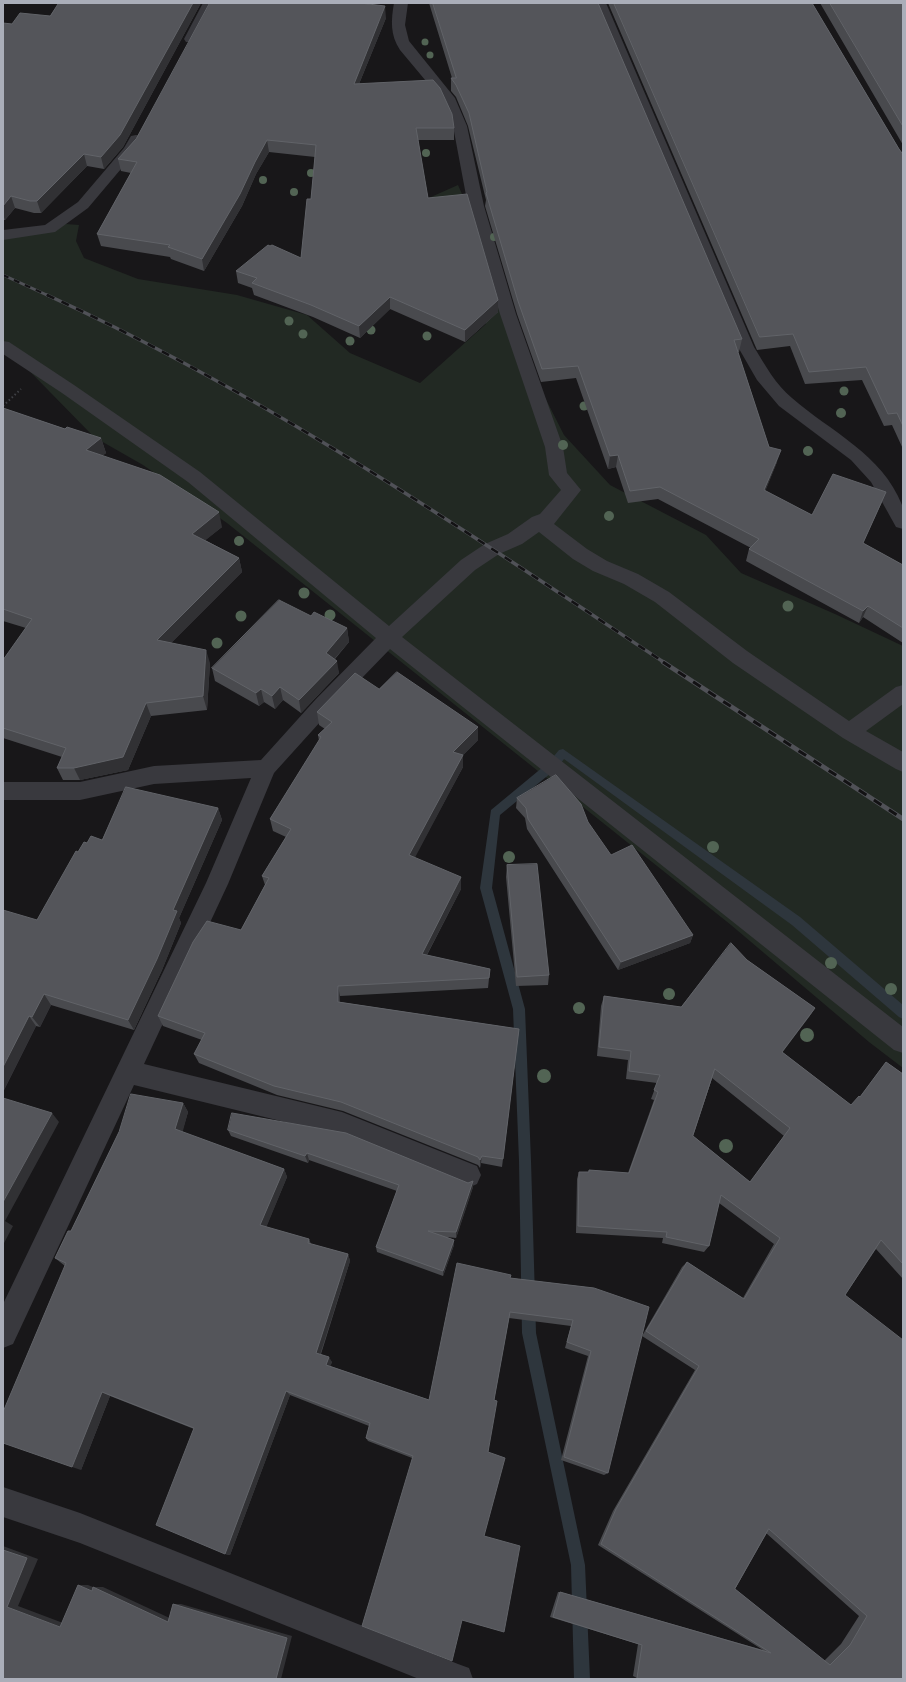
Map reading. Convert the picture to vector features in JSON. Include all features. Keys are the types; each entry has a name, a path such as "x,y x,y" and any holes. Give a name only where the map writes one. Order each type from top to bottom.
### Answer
{"street":[{"path":"184,52 210,3"},
{"path":"3,1334 217,884 266,768 323,705 389,637 468,565 492,549 515,539 539,522 547,519 572,490 558,475 554,447 508,314 476,206 460,126 454,111 441,89 399,38 397,30 401,3"},
{"path":"600,3 746,347 763,376 785,402 857,456 878,478 903,522"},
{"path":"3,235 50,229 83,205 130,150 142,129"},
{"path":"3,346 68,389 194,477 389,637 903,1042"},
{"path":"539,522 580,554 600,566 637,582 662,597 740,657 850,732 903,763"},
{"path":"850,732 872,714 903,693"},
{"path":"3,791 80,791 154,775 266,768"},
{"path":"128,1072 342,1124 468,1174"},
{"path":"3,1502 80,1528 458,1679"}],"shaded area":[{"path":"458,185 462,194 480,269 564,435 610,485 706,535 741,573 835,614 903,646 903,1068 869,1042 731,925 227,523 143,465 94,437 3,344 3,238 66,224 79,225 76,241 84,258 138,279 237,295 307,315 350,353 420,383 486,324 472,304 422,201"}],"building":[{"path":"59,3 193,3 120,135 101,157 84,154 37,201 30,201 11,196 3,206 3,23 12,24 20,13 50,16"},
{"path":"210,3 360,3 385,6 354,84 433,80 440,88 452,114 454,128 416,128 428,198 467,194 498,300 465,330 390,297 359,326 311,305 252,283 257,278 236,271 268,245 272,245 301,258 307,199 311,199 316,145 267,140 240,194 202,259 168,247 170,245 97,234 137,162 118,159 136,139"},
{"path":"433,3 598,3 742,339 734,340 769,447 781,450 764,490 812,515 833,474 886,492 863,543 903,565 903,628 868,606 863,611 749,549 759,539 660,487 630,491 618,455 610,456 578,366 542,369 518,301 486,193 469,113 456,85 451,78 456,78"},
{"path":"614,3 812,3 899,149 903,153 903,426 897,413 888,414 866,367 809,372 793,334 760,337"},
{"path":"830,3 903,3 903,126"},
{"path":"3,408 65,429 67,427 101,438 86,450 160,475 219,512 192,534 239,558 157,640 206,650 203,696 146,703 123,757 74,768 57,768 66,748 3,728 3,660 32,619 3,609"},
{"path":"279,600 311,616 314,612 347,628 326,653 337,661 299,700 280,687 272,696 261,689 256,693 212,668"},
{"path":"397,672 478,727 453,752 463,755 409,855 461,877 422,954 490,969 489,978 338,986 338,1002 519,1029 503,1159 482,1156 480,1160 478,1157 341,1102 274,1086 194,1054 205,1033 158,1016 193,942 207,921 241,930 269,878 262,876 291,829 270,819 321,737 318,735 332,722 317,712 355,673 379,689"},
{"path":"556,775 581,804 588,822 611,855 632,845 693,935 621,962 528,819 526,808 517,798"},
{"path":"126,787 218,808 173,910 177,911 157,959 128,1020 44,994 32,1017 29,1016 3,1067 3,910 37,920 76,851 78,852 84,842 87,843 91,836 102,840"},
{"path":"537,864 549,975 517,977 507,865"},
{"path":"731,943 747,960 815,1008 782,1052 851,1105 859,1096 860,1097 886,1062 903,1074 903,1264 881,1240 845,1295 903,1340 903,1679 639,1679 637,1678 642,1645 553,1617 560,1592 771,1653 601,1544 616,1509 699,1366 646,1331 687,1262 744,1299 780,1238 721,1195 709,1246 666,1237 667,1232 578,1226 579,1172 589,1172 589,1170 629,1173 658,1092 654,1090 660,1075 629,1071 631,1051 599,1047 604,996 681,1007","holes":["715,1069 790,1128 750,1182 693,1136","769,1529 867,1616 850,1645 830,1665 735,1589"]},
{"path":"131,1094 183,1103 175,1129 284,1169 260,1225 309,1239 308,1243 348,1254 316,1353 329,1357 326,1365 429,1400 457,1263 511,1275 510,1278 594,1288 649,1307 608,1473 564,1457 591,1351 567,1342 573,1320 510,1312 494,1400 497,1401 488,1452 505,1458 484,1536 520,1546 504,1632 462,1620 452,1661 362,1626 413,1456 366,1438 370,1423 286,1391 225,1554 156,1525 194,1428 102,1392 72,1467 3,1443 3,1412 66,1263 55,1258 68,1231 71,1231 119,1132"},
{"path":"3,1098 52,1113 3,1202"},
{"path":"232,1113 346,1133 468,1183 473,1181 456,1232 428,1231 454,1240 443,1271 376,1247 399,1185 307,1153 305,1156 228,1130"},
{"path":"3,1550 27,1558 7,1607 60,1627 78,1585 92,1591 93,1587 168,1622 173,1604 287,1638 276,1679 3,1679"}],"waterway":[{"path":"582,1679 578,1565 529,1333 525,1161 519,1009 486,888 495,813 553,765 563,753 796,921 903,1013"}],"railway":[{"path":"3,275 49,296"},
{"path":"47,295 128,334 286,420 439,515 665,663"},
{"path":"663,662 903,819"}]}
